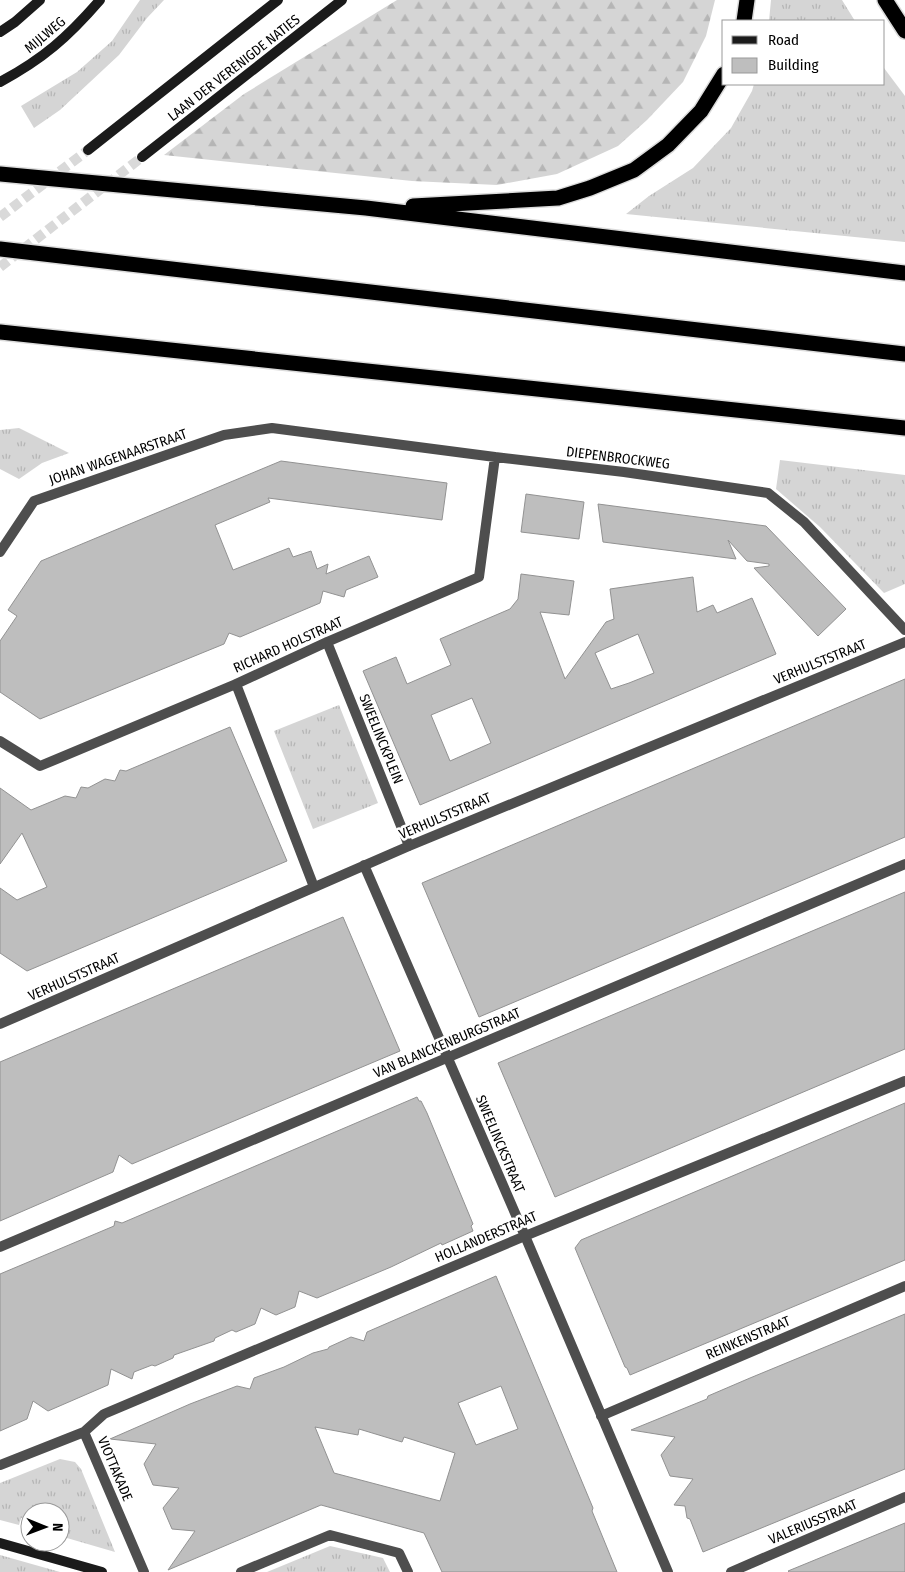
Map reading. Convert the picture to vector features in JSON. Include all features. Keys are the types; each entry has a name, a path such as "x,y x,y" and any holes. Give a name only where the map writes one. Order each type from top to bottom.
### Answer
{"highway":[{"path":"744,20 747,0"},
{"path":"885,0 905,32"},
{"path":"366,208 498,203 558,198 590,188 634,170 668,146 701,111 722,77"},
{"path":"0,174 366,208 905,273"},
{"path":"0,249 905,354"},
{"path":"0,332 905,428"}],"main road":[{"path":"0,32 40,0"},
{"name":"MIJLWEG","path":"0,82 24,69 53,49 83,20 100,0"},
{"name":"LAAN DER VERENIGDE NATIES","path":"88,150 278,0"},
{"name":"LAAN DER VERENIGDE NATIES","path":"142,157 342,0"},
{"path":"0,1543 102,1572"}],"street":[{"name":"DIEPENBROCKWEG","path":"272,428 624,472 768,493 804,522 905,630"},
{"name":"JOHAN WAGENAARSTRAAT","path":"0,552 34,501 224,435 272,428"},
{"name":"RICHARD HOLSTRAAT","path":"0,741 40,766 236,684 327,642 478,577 495,457"},
{"name":"SWEELINCKPLEIN","path":"327,642 409,846"},
{"name":"VERHULSTSTRAAT","path":"0,1024 314,886 905,642"},
{"path":"236,684 314,886"},
{"name":"VAN BLANCKENBURGSTRAAT","path":"0,1247 905,864"},
{"name":"SWEELINCKSTRAAT","path":"364,866 448,1057 668,1572"},
{"name":"HOLLANDERSTRAAT","path":"84,1432 104,1414 525,1236 905,1081"},
{"name":"REINKENSTRAAT","path":"601,1416 905,1286"},
{"name":"VIOTTAKADE","path":"0,1465 84,1432 144,1572"},
{"name":"VALERIUSSTRAAT","path":"731,1572 905,1497"},
{"path":"241,1572 330,1535 399,1553 408,1572"}],"green space":[{"path":"140,0 164,0 147,18 119,55 60,110 34,128 21,106 77,72 112,41"},
{"path":"397,0 715,0 706,36 683,82 647,120 618,146 557,174 497,185 412,181 164,155 244,94"},
{"path":"771,0 842,0 854,20 769,20"},
{"path":"885,69 905,96 905,242 626,214 649,196 693,168 731,128 754,85 885,85"},
{"path":"19,428 69,453 42,463 19,479 0,469 0,430"},
{"path":"780,460 905,475 905,584 884,593 820,527 776,489"},
{"path":"339,705 378,803 313,829 274,731"},
{"path":"60,1459 75,1462 81,1469 115,1552 70,1539 70,1502 20,1502 19,1525 0,1520 0,1483"},
{"path":"330,1546 383,1558 390,1572 267,1572"},
{"path":"0,1555 60,1572 0,1572"}],"building":[{"path":"281,461 447,483 442,520 268,498 270,502 215,525 233,570 289,548 293,557 311,551 317,569 328,564 326,574 369,556 378,577 346,590 344,597 323,591 320,603 240,637 229,633 224,644 40,719 0,692 0,641 17,616 8,610 41,561"},
{"path":"526,494 584,502 579,539 521,532"},
{"path":"598,504 766,526 846,609 818,636 754,568 769,566 769,564 747,561 728,540 736,559 603,542"},
{"path":"521,574 574,581 569,615 540,612 565,679 606,622 614,619 610,589 693,577 697,612 713,605 717,613 752,598 776,654 420,805 363,671 396,657 407,684 451,665 440,639 510,609 518,599","holes":["638,634 654,673 611,689 595,653","472,698 491,743 450,761 431,715"]},
{"path":"905,679 905,837 479,1017 422,883"},
{"path":"230,727 287,861 27,971 0,953 0,888 17,900 47,887 22,833 0,864 0,788 31,810 65,796 76,798 81,787 88,788 105,779 115,781 120,770 126,771"},
{"path":"905,892 905,1049 555,1197 498,1063"},
{"path":"343,917 400,1051 132,1164 119,1155 113,1172 0,1221 0,1062"},
{"path":"417,1097 427,1113 473,1224 471,1226 473,1231 442,1245 441,1243 391,1267 317,1298 299,1291 295,1307 276,1315 261,1308 255,1324 236,1332 232,1330 215,1338 214,1341 174,1355 173,1358 155,1366 152,1365 134,1372 132,1379 111,1369 108,1385 48,1411 33,1401 27,1419 0,1431 0,1274 114,1226 115,1221 122,1223"},
{"path":"905,1103 905,1260 630,1375 575,1248 581,1240"},
{"path":"496,1276 593,1508 592,1511 617,1572 442,1572 424,1533 321,1505 168,1570 195,1531 172,1529 163,1508 179,1488 153,1485 144,1464 156,1444 110,1439 237,1386 250,1389 254,1378 284,1367 313,1353 328,1349 351,1337 364,1341 367,1332","holes":["501,1386 518,1429 476,1445 458,1403","315,1427 358,1435 359,1429 402,1442 404,1437 455,1453 440,1501 334,1473"]},
{"path":"905,1314 905,1469 703,1552 690,1519 687,1518 685,1506 674,1505 693,1479 670,1476 661,1455 675,1437 631,1430"},
{"path":"905,1523 905,1572 788,1571"}],"tunnel":[{"path":"0,217 88,150"},
{"path":"0,267 142,157"}]}
